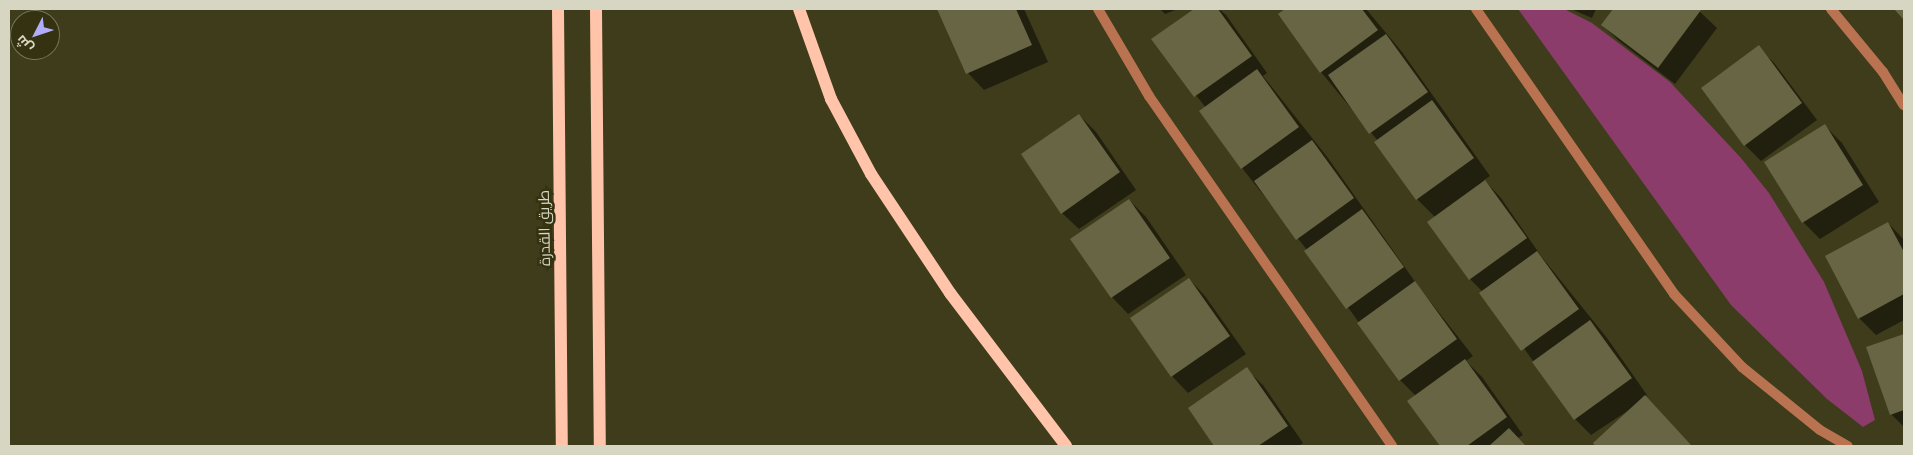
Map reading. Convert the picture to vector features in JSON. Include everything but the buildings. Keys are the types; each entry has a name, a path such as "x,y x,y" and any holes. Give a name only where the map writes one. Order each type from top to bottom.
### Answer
{"main road":[{"name":"طريق القدرة","path":"558,9 564,367 562,446"},
{"path":"596,9 601,369 600,446"},
{"path":"799,9 831,99 871,174 950,293 1066,446"}],"street":[{"path":"1098,9 1149,96 1392,446"},
{"path":"1476,9 1674,294 1742,367 1820,430 1848,446"},
{"path":"1831,9 1883,72 1904,105"}],"shaded area":[{"path":"1518,9 1564,9 1592,23 1670,82 1741,158 1769,193 1824,282 1862,371 1875,420 1863,427 1827,399 1731,305"}]}
